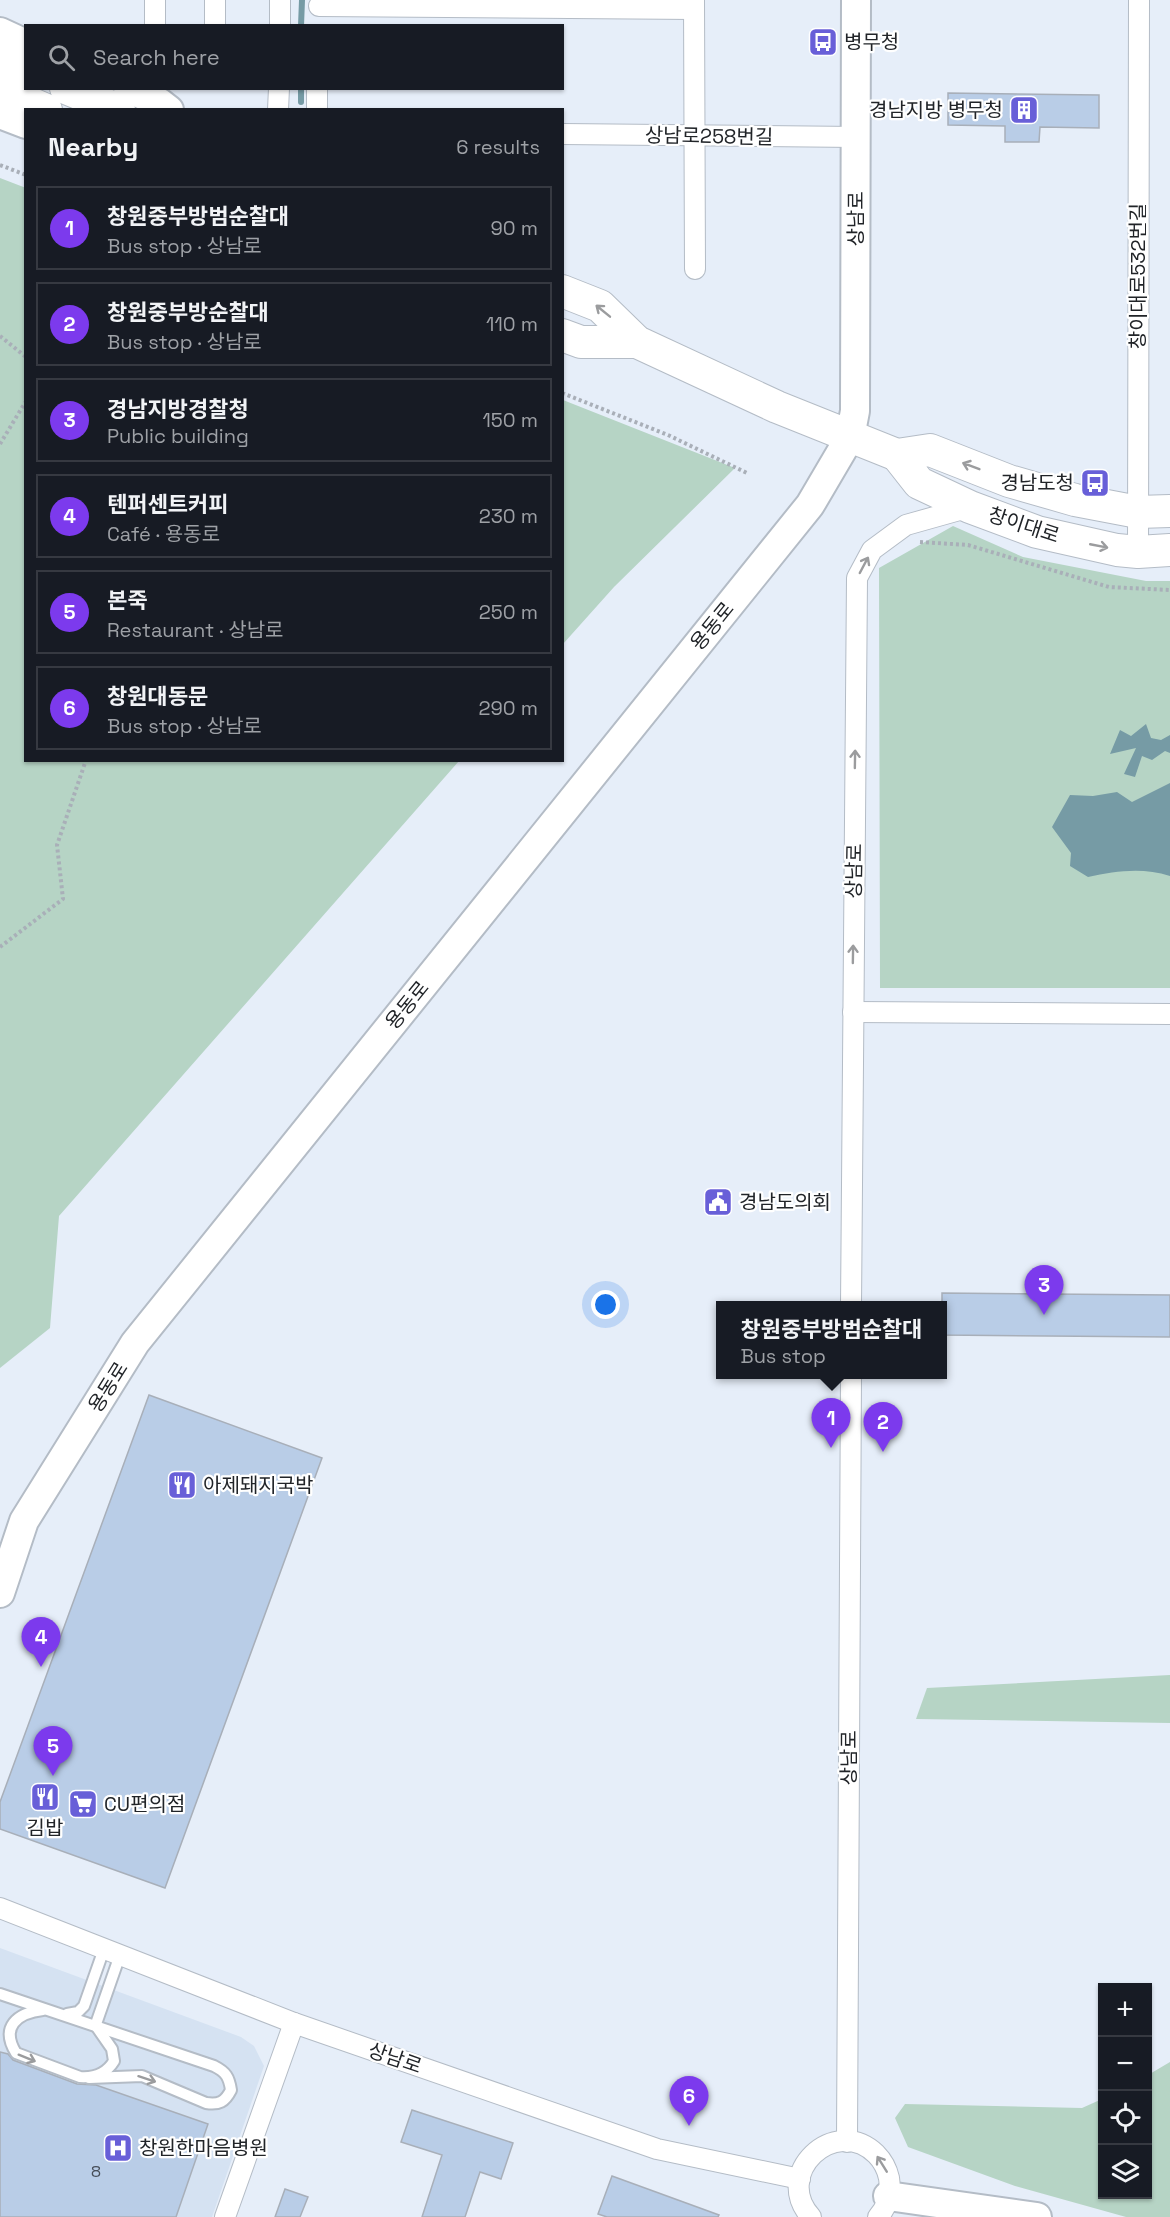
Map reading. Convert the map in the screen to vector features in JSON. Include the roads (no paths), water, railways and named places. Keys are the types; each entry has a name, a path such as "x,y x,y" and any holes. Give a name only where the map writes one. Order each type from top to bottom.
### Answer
{"main road":[{"path":"0,62 24,71"},
{"path":"0,90 41,108"},
{"path":"71,90 114,108"},
{"name":"창이대로","path":"564,292 600,306 637,342 777,407 897,455 930,450 1009,481 1075,500 1138,512 1170,511"},
{"name":"창이대로","path":"564,336 581,342 637,342"},
{"name":"창이대로","path":"897,455 919,483 970,507 1037,532 1097,546 1138,552 1170,550"}],"street":[{"path":"155,0 155,24"},
{"path":"215,0 215,24"},
{"path":"280,0 280,24"},
{"name":"상남로","path":"850,437 855,411 856,0"},
{"name":"창이대로532번길","path":"1138,552 1139,0"},
{"path":"319,11 694,5 695,269"},
{"path":"0,32 24,43"},
{"path":"132,90 167,108"},
{"path":"278,108 279,90"},
{"path":"317,90 317,108"},
{"path":"0,114 24,123"},
{"name":"상남로258번길","path":"564,134 856,137"},
{"name":"용동로","path":"0,1593 24,1521 135,1343 810,505 850,437"},
{"name":"상남로","path":"851,1301 857,578 872,550 906,525 970,507"},
{"path":"853,1012 1170,1014"},
{"name":"상남로","path":"847,2142 851,1379"},
{"name":"상남로","path":"0,1908 294,2023 657,2149 800,2179"},
{"path":"225,2217 294,2023"},
{"path":"811,2217 800,2198 800,2179 803,2168 812,2155 824,2145 839,2141 855,2142 870,2148 881,2159 888,2173 890,2187 883,2206 1037,2217"}],"lane":[{"path":"0,1994 48,2010 96,2026 214,2066 225,2072 230,2080 231,2090 223,2103 216,2105 206,2103 142,2076 80,2077 16,2053 10,2043 12,2023 20,2016 34,2011 48,2010 68,2014 78,2012 112,1952"},
{"path":"89,2078 110,2068 114,2061 112,2049 96,2026 112,1952"}],"waterway":[{"path":"301,24 302,0"},
{"path":"301,90 301,102"}],"place":[{"name":"병무청","path":"823,42"},
{"name":"경남지방 병무청","path":"1024,110"},
{"name":"경남도청","path":"1095,483"},
{"name":"경남도의회","path":"718,1202"},
{"name":"경남지방경찰청","path":"1044,1315"},
{"name":"창원중부방범순찰대","path":"831,1448"},
{"name":"창원중부방순찰대","path":"883,1452"},
{"name":"아제돼지국박","path":"182,1485"},
{"name":"텐퍼센트커피","path":"41,1667"},
{"name":"본죽","path":"53,1776"},
{"name":"김밥","path":"45,1797"},
{"name":"CU편의점","path":"83,1804"},
{"name":"창원대동문","path":"689,2126"},
{"name":"창원한마음병원","path":"118,2148"}]}
